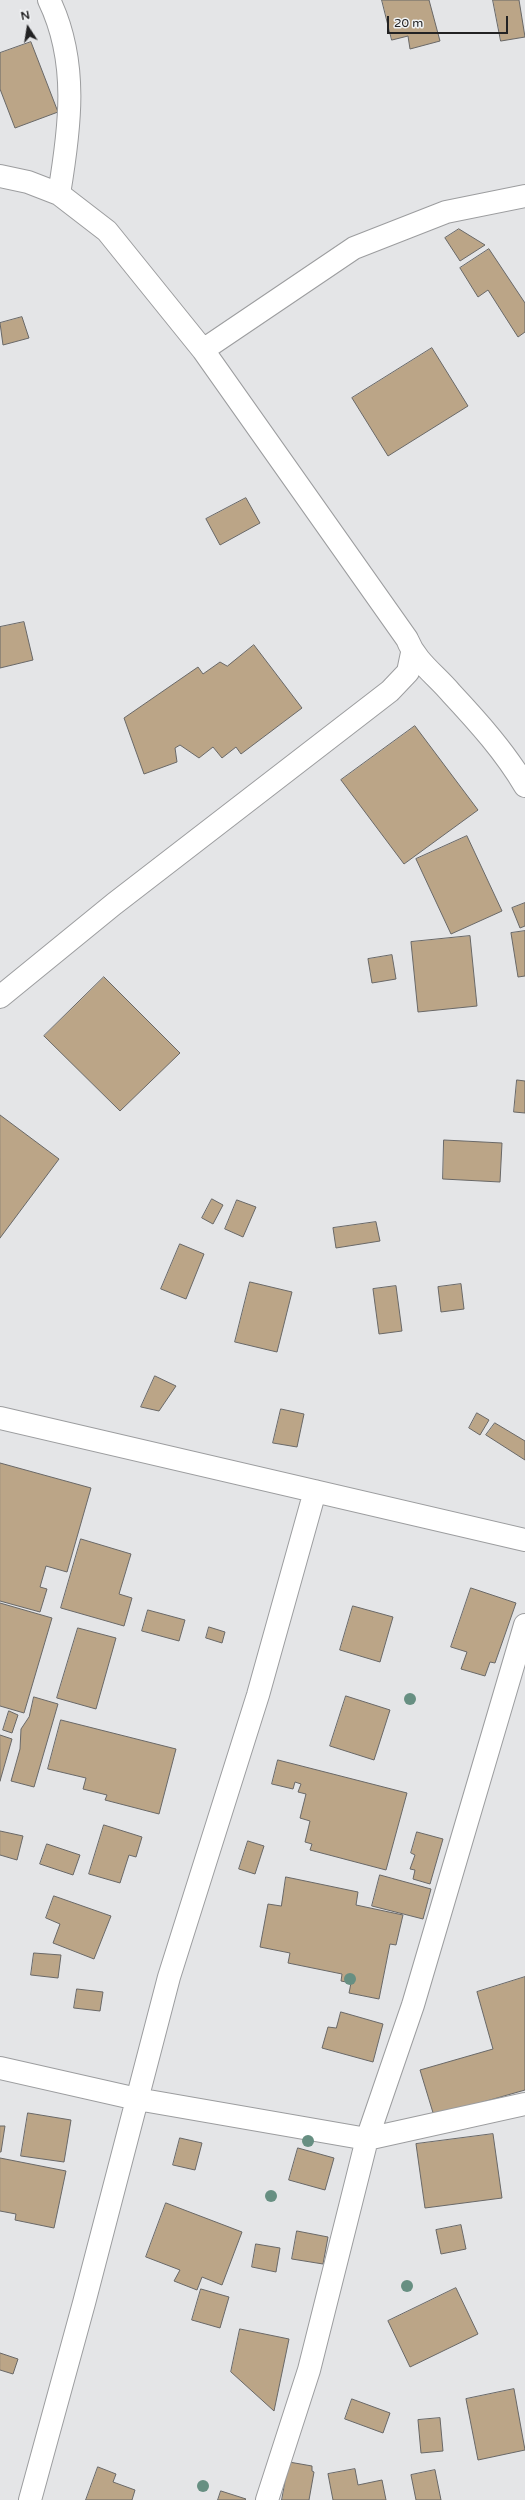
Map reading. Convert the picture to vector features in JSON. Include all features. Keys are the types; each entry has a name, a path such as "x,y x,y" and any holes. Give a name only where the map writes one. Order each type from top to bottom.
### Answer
{"street":[{"path":"48,0 56,16 68,60 70,107 67,143 59,194"},
{"path":"0,176 28,182 59,194 107,231 203,350 407,639 412,654 450,691 509,760 525,786"},
{"path":"203,350 354,248 446,212 525,196"},
{"path":"0,997 108,909 390,690 408,672 412,654"},
{"path":"0,1418 525,1540"},
{"path":"30,2500 84,2303 169,1977 258,1694 315,1491"},
{"path":"267,2500 309,2370 368,2139 413,2005 525,1626"},
{"path":"0,2068 137,2100 368,2139 525,2104"}],"building":[{"path":"382,0 429,0 440,41 410,49 408,36 392,40"},
{"path":"493,0 519,0 525,37 501,41"},
{"path":"31,42 58,112 15,128 0,89 0,53"},
{"path":"459,229 485,245 460,261 445,238"},
{"path":"489,249 525,303 525,332 518,337 488,290 478,297 460,268"},
{"path":"22,317 29,338 3,345 0,323"},
{"path":"432,348 468,406 388,456 352,398"},
{"path":"246,498 260,523 220,545 206,519"},
{"path":"24,622 33,660 0,668 0,627"},
{"path":"254,645 302,708 241,754 236,747 222,758 213,747 199,758 180,745 175,748 177,762 144,774 124,718 198,667 203,674 220,662 227,666"},
{"path":"415,726 478,810 404,864 341,780"},
{"path":"467,836 502,911 451,934 416,859"},
{"path":"525,903 525,926 520,928 512,908"},
{"path":"525,931 525,976 518,977 511,933"},
{"path":"470,936 477,1006 418,1012 411,942"},
{"path":"392,955 396,979 372,983 368,959"},
{"path":"104,977 180,1053 120,1111 44,1036"},
{"path":"517,1080 525,1081 525,1113 514,1112"},
{"path":"0,1115 59,1159 0,1238"},
{"path":"444,1140 502,1143 500,1182 443,1179"},
{"path":"212,1199 223,1205 213,1224 202,1218"},
{"path":"237,1200 256,1207 243,1237 225,1229"},
{"path":"376,1222 380,1241 336,1248 333,1228"},
{"path":"180,1244 204,1254 186,1299 161,1289"},
{"path":"250,1282 292,1292 277,1352 235,1342"},
{"path":"461,1284 464,1309 441,1312 438,1287"},
{"path":"396,1286 402,1331 379,1334 373,1289"},
{"path":"155,1376 176,1386 159,1411 141,1407"},
{"path":"281,1409 304,1414 297,1447 273,1443"},
{"path":"477,1413 489,1420 480,1435 469,1428"},
{"path":"495,1423 525,1441 525,1460 486,1435"},
{"path":"0,1463 91,1488 67,1572 46,1566 40,1587 47,1589 40,1612 0,1601"},
{"path":"81,1539 131,1554 119,1594 132,1598 124,1626 61,1608"},
{"path":"471,1588 516,1603 495,1663 490,1662 485,1676 461,1669 467,1652 451,1647"},
{"path":"0,1603 52,1618 24,1713 0,1706"},
{"path":"353,1606 393,1617 380,1662 340,1650"},
{"path":"148,1610 185,1620 179,1641 142,1631"},
{"path":"209,1627 225,1632 222,1643 206,1638"},
{"path":"78,1628 116,1638 96,1709 57,1698"},
{"path":"346,1696 390,1710 374,1760 330,1746"},
{"path":"34,1697 58,1704 34,1787 11,1781 20,1749 21,1729 29,1717"},
{"path":"9,1711 18,1715 12,1733 3,1730"},
{"path":"61,1720 176,1749 159,1814 105,1800 107,1795 83,1789 86,1778 48,1769"},
{"path":"0,1735 12,1739 0,1781"},
{"path":"278,1760 407,1793 386,1870 310,1850 312,1844 305,1842 310,1821 300,1818 306,1794 298,1792 301,1784 295,1782 293,1789 272,1784"},
{"path":"104,1825 142,1837 136,1857 129,1855 120,1883 89,1874"},
{"path":"0,1831 23,1836 17,1860 0,1855"},
{"path":"417,1832 443,1839 430,1884 413,1879 415,1870 410,1869 415,1855 411,1853"},
{"path":"248,1841 264,1846 255,1874 239,1869"},
{"path":"47,1844 80,1855 73,1875 40,1864"},
{"path":"380,1875 431,1889 423,1919 372,1906"},
{"path":"286,1877 358,1892 356,1905 403,1915 396,1945 390,1944 379,1999 349,1993 351,1983 341,1981 342,1974 288,1963 290,1953 260,1947 268,1904 281,1906"},
{"path":"54,1896 111,1916 94,1959 53,1943 60,1924 46,1918"},
{"path":"34,1953 61,1955 58,1978 31,1975"},
{"path":"525,1977 525,2090 434,2116 420,2070 493,2049 477,1992"},
{"path":"77,1989 103,1992 100,2011 74,2008"},
{"path":"341,2012 383,2024 373,2062 322,2048 328,2027 336,2028"},
{"path":"28,2113 71,2120 64,2162 21,2156"},
{"path":"0,2126 5,2126 1,2152 0,2152"},
{"path":"493,2134 502,2198 425,2208 416,2144"},
{"path":"180,2138 202,2143 195,2170 173,2165"},
{"path":"298,2148 334,2158 325,2190 289,2180"},
{"path":"0,2158 66,2171 54,2228 15,2220 16,2214 0,2211"},
{"path":"166,2203 242,2232 222,2285 202,2277 197,2290 174,2281 180,2270 146,2257"},
{"path":"461,2225 466,2249 441,2254 436,2230"},
{"path":"297,2231 328,2237 323,2264 292,2259"},
{"path":"256,2244 280,2248 276,2272 252,2267"},
{"path":"456,2288 478,2334 410,2367 388,2321"},
{"path":"201,2289 229,2297 220,2328 192,2320"},
{"path":"240,2329 289,2339 274,2411 231,2372"},
{"path":"0,2353 18,2359 13,2374 0,2370"},
{"path":"514,2389 525,2450 478,2460 466,2399"},
{"path":"352,2399 390,2413 383,2433 345,2419"},
{"path":"440,2418 443,2451 421,2453 418,2420"},
{"path":"289,2462 312,2466 312,2471 314,2472 309,2500 282,2500"},
{"path":"98,2467 116,2474 113,2482 135,2490 132,2500 86,2500"},
{"path":"355,2469 358,2485 382,2480 386,2500 333,2500 328,2474"},
{"path":"435,2470 441,2500 416,2500 411,2475"},
{"path":"221,2491 246,2499 218,2500"}]}
